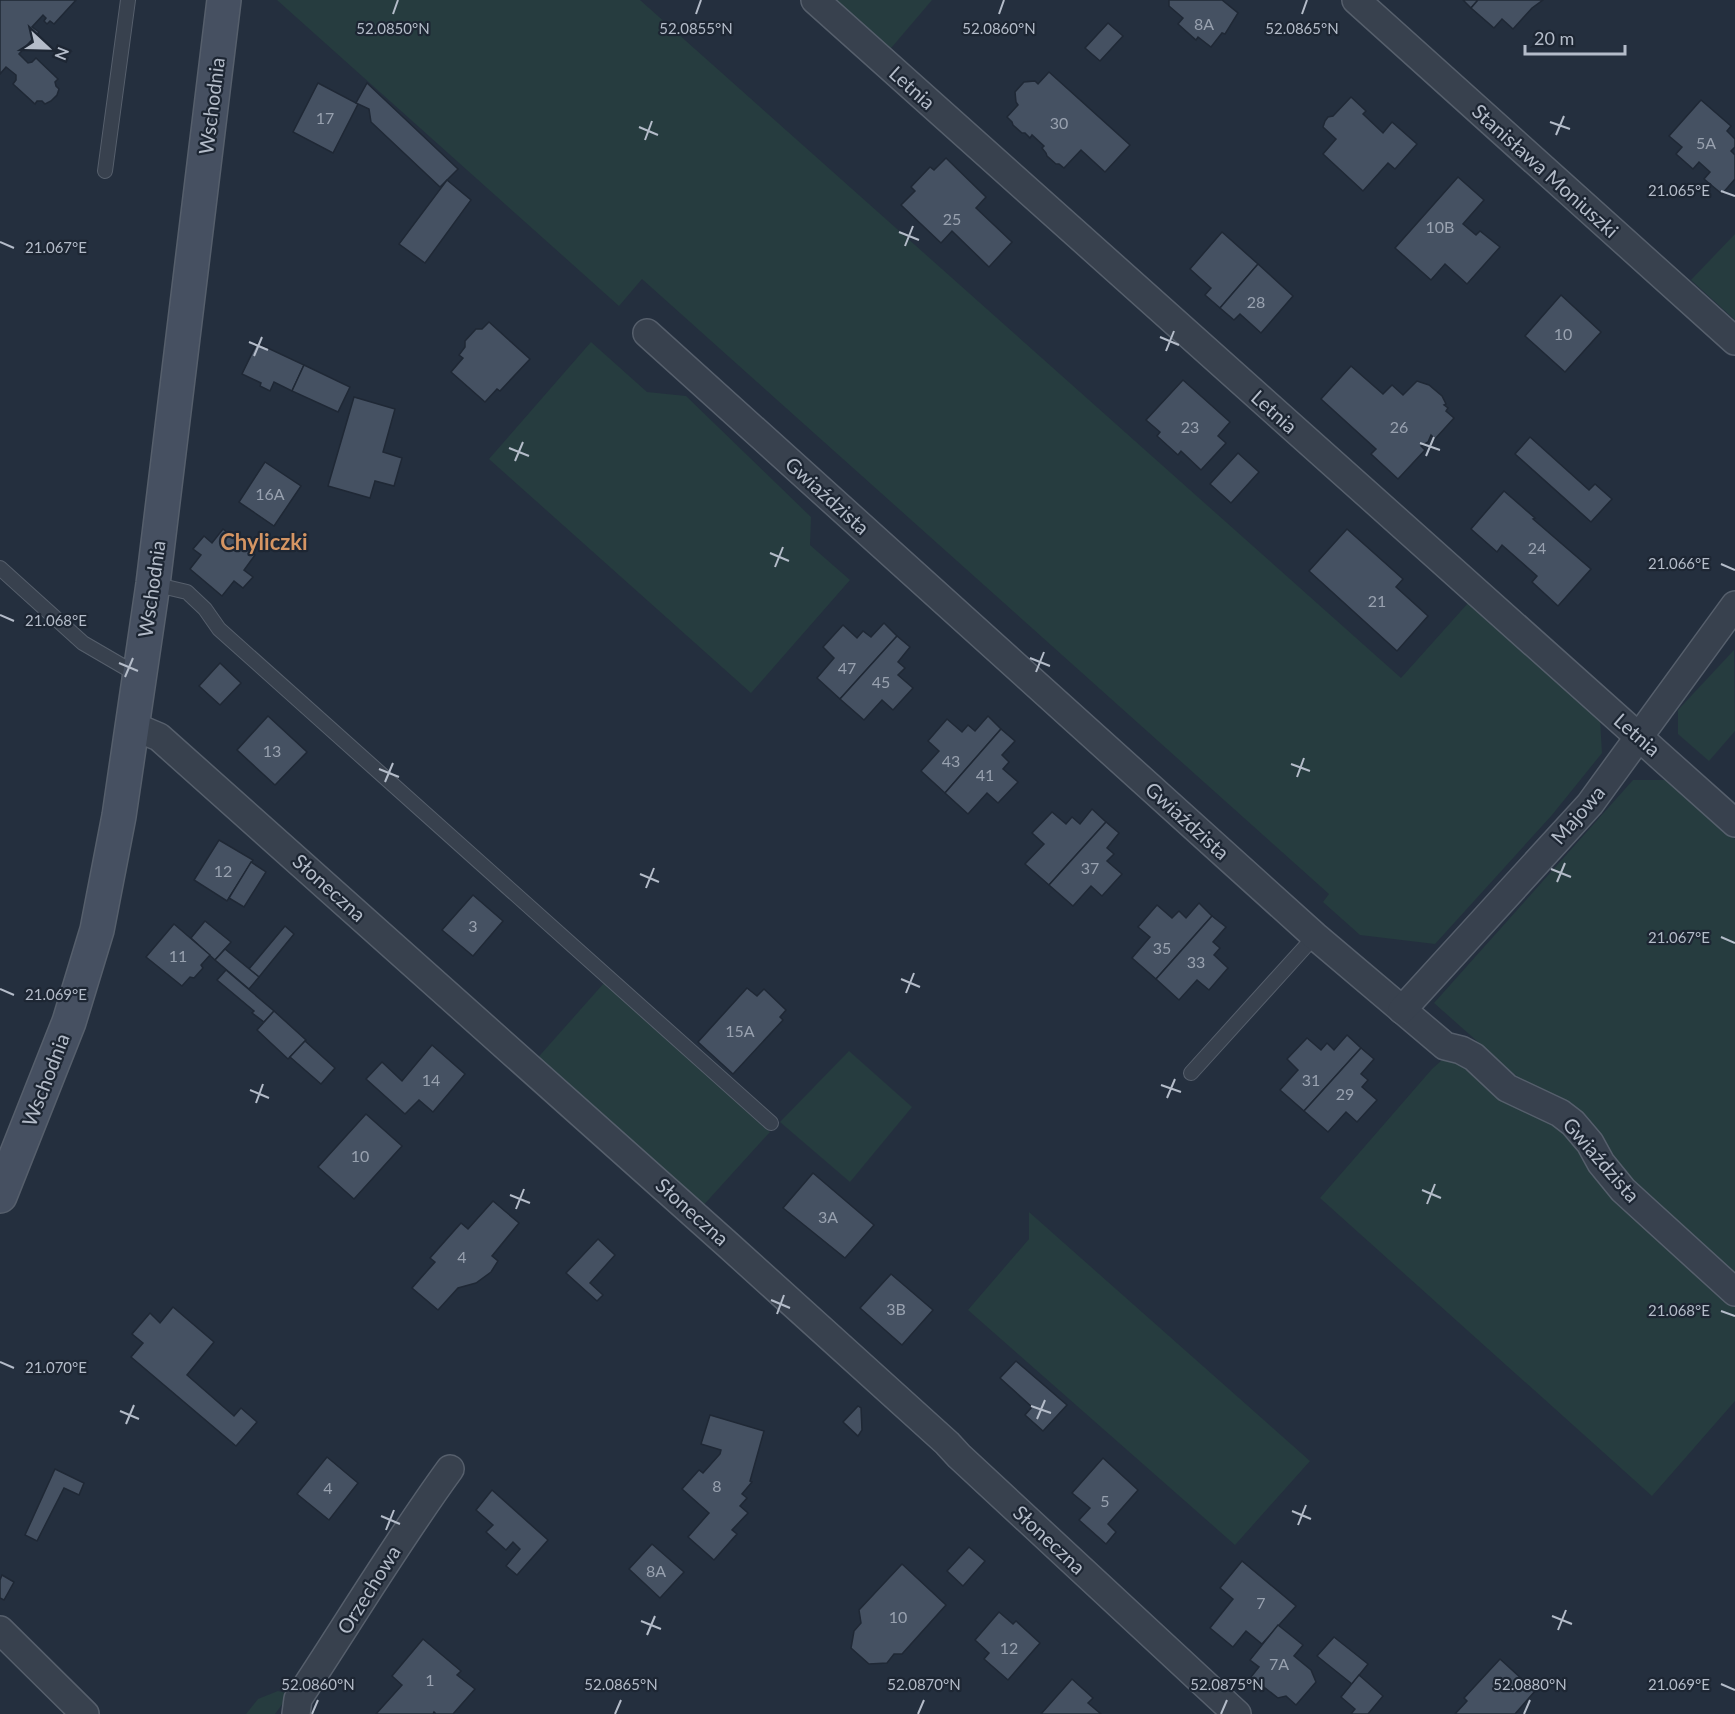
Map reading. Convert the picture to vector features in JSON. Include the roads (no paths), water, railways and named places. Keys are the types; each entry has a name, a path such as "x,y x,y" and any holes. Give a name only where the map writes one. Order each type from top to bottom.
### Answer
{"main road":[{"name":"Wschodnia","path":"0,1196 69,1022 97,930 119,816 153,584 225,0"}],"street":[{"name":"Letnia","path":"814,0 1735,822"},
{"name":"Stanisława Moniuszki","path":"1356,0 1735,341"},
{"name":"Gwiaździsta","path":"647,333 1315,936 1445,1046 1461,1050 1474,1057 1507,1088 1560,1113 1573,1123 1623,1190 1735,1292"},
{"name":"Majowa","path":"1402,1010 1590,804 1735,605"},
{"name":"Słoneczna","path":"133,726 159,737 745,1259 947,1443 1237,1714"},
{"name":"Orzechowa","path":"296,1714 298,1699 375,1582 408,1527 450,1469"},
{"path":"0,1630 85,1714"}],"lane":[{"path":"105,171 128,0"},
{"path":"0,568 83,643 140,676"},
{"path":"153,584 187,592 205,609 219,629 771,1123"},
{"path":"1191,1073 1315,936"}],"district":[{"name":"Chyliczki","path":"264,542"}]}
